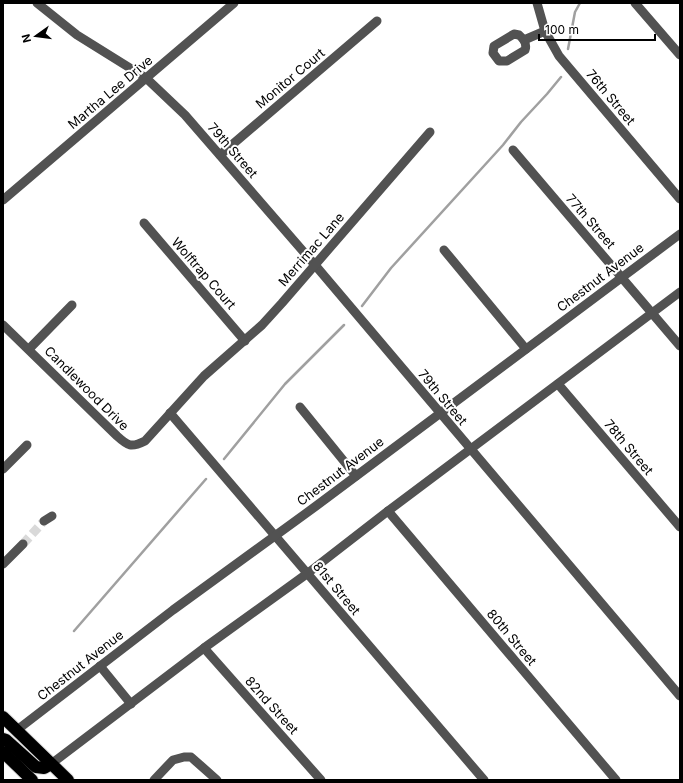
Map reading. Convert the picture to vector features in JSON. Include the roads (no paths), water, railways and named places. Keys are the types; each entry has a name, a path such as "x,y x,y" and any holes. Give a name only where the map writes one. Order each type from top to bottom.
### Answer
{"highway":[{"path":"3,717 68,780"},
{"path":"3,739 6,740 36,768 44,768 52,764"},
{"path":"3,752 32,780"}],"street":[{"name":"79th Street","path":"37,3 77,35 146,78 185,115 315,265 680,696"},
{"name":"Martha Lee Drive","path":"3,200 234,3"},
{"name":"76th Street","path":"537,3 545,31 559,56 680,199"},
{"path":"635,3 680,55"},
{"name":"Monitor Court","path":"220,154 376,21"},
{"path":"524,40 545,31"},
{"name":"Merrimac Lane","path":"204,376 262,325 430,132"},
{"name":"77th Street","path":"514,150 680,346"},
{"name":"Wolftrap Court","path":"144,222 244,340"},
{"name":"Chestnut Avenue","path":"17,730 275,535 680,234"},
{"path":"444,250 526,349"},
{"path":"52,764 204,648 308,573 470,449 680,292"},
{"path":"29,349 72,305"},
{"name":"Candlewood Drive","path":"3,324 126,444 136,446 145,441 204,376"},
{"name":"78th Street","path":"558,384 680,527"},
{"path":"300,407 356,476"},
{"name":"81st Street","path":"170,413 484,780"},
{"path":"3,469 27,445"},
{"name":"80th Street","path":"388,511 616,780"},
{"path":"44,521 52,516"},
{"path":"3,564 23,544"},
{"name":"82nd Street","path":"204,648 321,780"},
{"path":"100,666 131,704"},
{"path":"154,780 173,760 190,757 217,780"}],"waterway":[{"path":"568,49 575,12 580,3"},
{"path":"362,306 391,268 503,145 521,122 561,77"},
{"path":"224,459 285,384 344,325"},
{"path":"74,631 206,479"}],"tunnel":[{"path":"23,544 44,521"}]}
